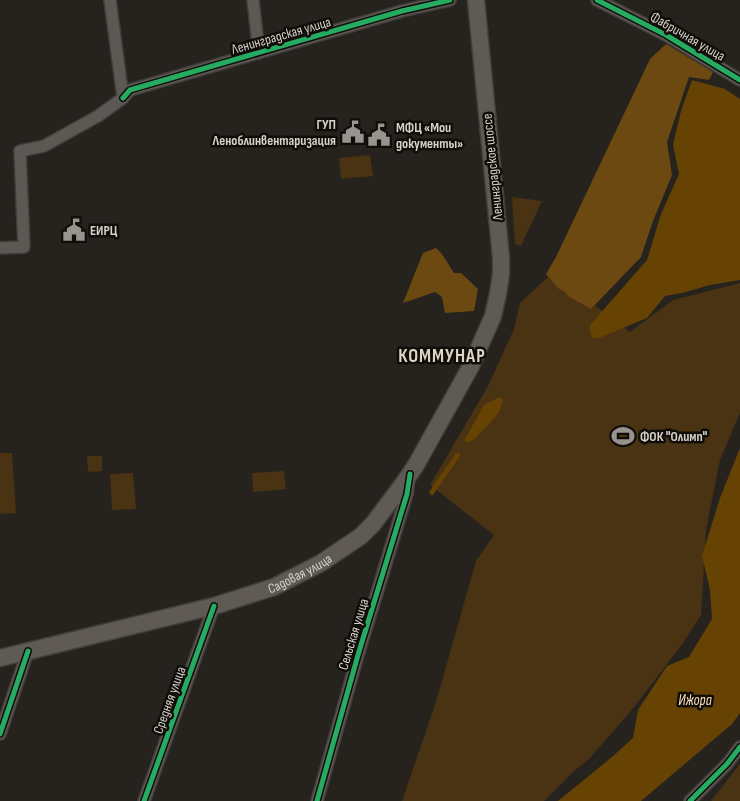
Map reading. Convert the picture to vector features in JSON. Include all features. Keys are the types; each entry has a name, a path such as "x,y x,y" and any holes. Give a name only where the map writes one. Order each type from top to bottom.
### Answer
{"main road":[{"name":"Ленинградское шоссе","path":"476,0 501,258 498,294 487,331"},
{"name":"Садовая улица","path":"0,658 214,606 274,587 321,563 361,536 373,524 410,474 472,366 487,331"}],"street":[{"path":"110,0 123,98"},
{"path":"253,0 259,53"},
{"name":"Ленинградская улица","path":"0,248 24,247 20,151 44,146 98,116 123,98 130,90 402,11 450,0"},
{"name":"Фабричная улица","path":"597,0 666,35 740,80"},
{"name":"Сельская улица","path":"318,801 350,682 407,494 410,474"},
{"name":"Средняя улица","path":"144,801 214,606"},
{"path":"0,734 28,651"},
{"path":"690,801 727,764 740,747"}],"shaded area":[{"path":"666,44 713,72 709,80 689,77 667,142 672,175 653,221 641,257 591,309 568,296 546,274 556,257 650,59"},
{"path":"370,155 373,176 341,179 339,158"},
{"path":"512,197 542,201 521,246 515,244"},
{"path":"436,248 454,273 461,273 478,289 474,311 445,313 442,297 435,292 403,303 423,253"},
{"path":"552,273 630,332 673,300 740,283 740,413 720,460 706,530 701,615 683,643 631,711 589,759 544,801 402,801 436,702 476,561 494,535 430,485 487,388 514,329 520,303"},
{"path":"0,453 12,453 16,513 0,514"},
{"path":"87,456 102,456 102,471 88,472"},
{"path":"284,471 286,489 253,492 252,473"},
{"path":"133,473 136,509 112,510 110,474"},
{"path":"740,764 740,801 711,801"}],"water":[{"path":"692,80 725,89 740,99 740,280 665,296 647,318 599,338 593,338 590,331 591,324 647,260 661,214 679,174 673,145 681,111"},
{"path":"500,397 503,400 499,412 491,422 476,438 469,442 464,441 484,405"},
{"name":"Ижора","path":"740,448 740,713 732,724 641,801 558,801 633,738 638,710 667,666 689,657 712,619 710,590 702,556 720,498"},
{"path":"456,453 460,453 460,456 433,495 431,495 429,492"}],"cycle path":[{"path":"123,98 130,90 402,11 450,0"},
{"path":"597,0 666,35 740,80"},
{"path":"317,801 358,655 407,494 410,474"},
{"path":"144,801 214,606"},
{"path":"0,734 28,651"},
{"path":"690,801 727,764 740,747"}],"place":[{"name":"ГУП Леноблинвентаризация","path":"353,132"},
{"name":"МФЦ «Мои документы»","path":"379,135"},
{"name":"ЕИРЦ","path":"74,230"},
{"name":"ФОК \"Олимп\"","path":"623,436"}],"district":[{"name":"КОММУНАР","path":"442,355"}]}
